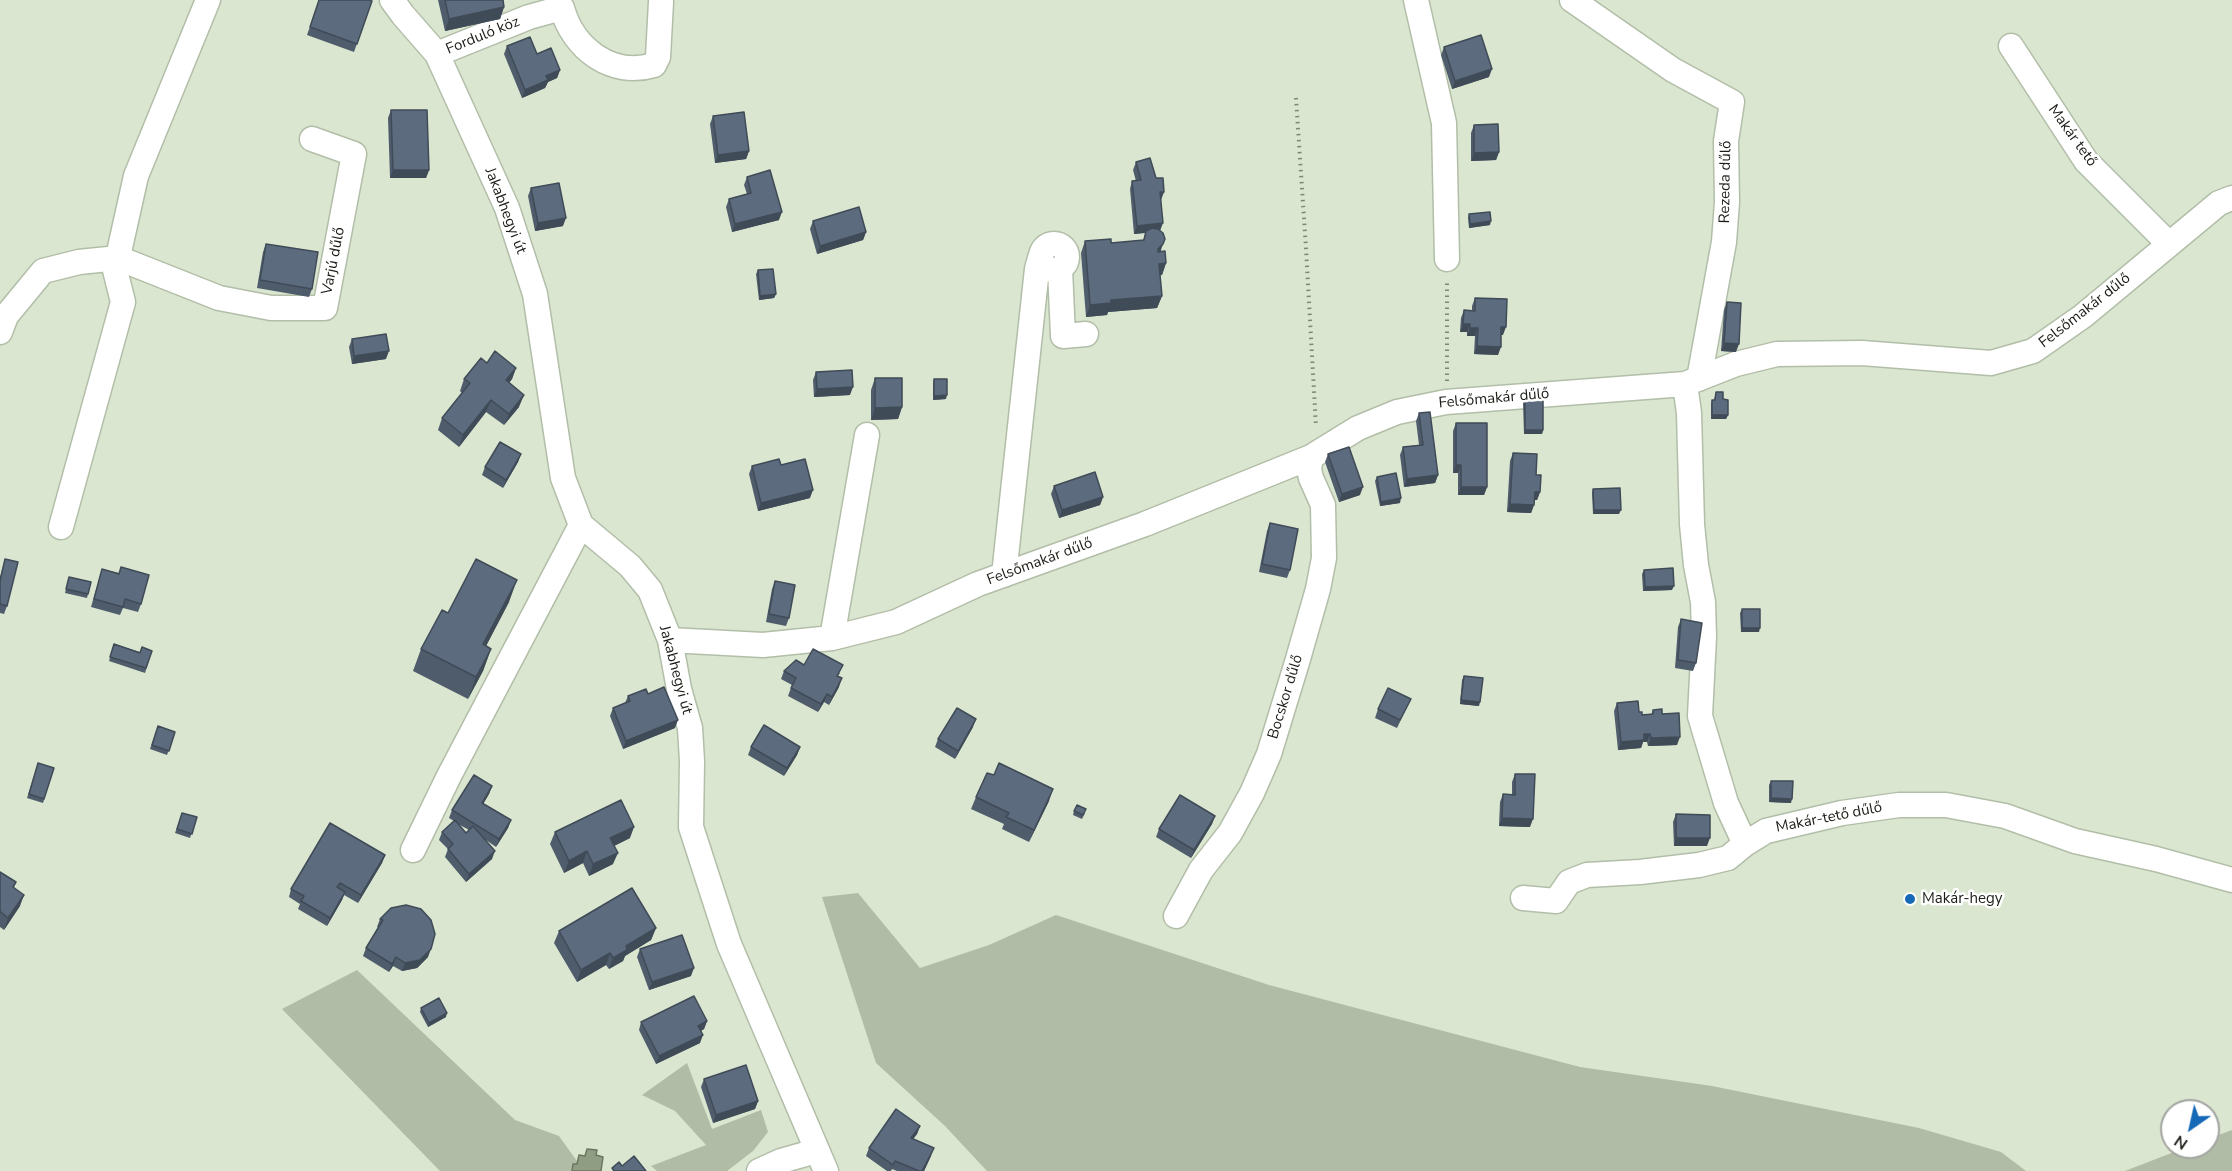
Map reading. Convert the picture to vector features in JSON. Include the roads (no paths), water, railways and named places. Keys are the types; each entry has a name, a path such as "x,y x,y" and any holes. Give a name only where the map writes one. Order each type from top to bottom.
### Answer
{"street":[{"path":"61,527 123,302 115,270 136,176 208,0"},
{"name":"Jakabhegyi út","path":"392,0 402,15 437,54 507,208 535,294 563,478 581,525 630,566 650,590 670,640 679,689 690,728 691,827 729,944 821,1161"},
{"path":"1416,0 1444,123 1447,259"},
{"name":"Rezeda dűlő","path":"1572,0 1673,70 1732,102 1726,141 1727,202 1724,242 1692,381"},
{"name":"Forduló köz","path":"437,54 529,17 562,8 566,25 580,44 604,63 624,68 643,69 654,65 658,57 661,2"},
{"name":"Makár tető","path":"2011,45 2086,161 2169,244"},
{"name":"Varjú dűlő","path":"0,332 6,316 43,272 79,262 118,258 219,298 271,308 325,308 354,154 312,139"},
{"name":"Felsőmakár dűlő","path":"670,640 763,645 832,638 896,622 978,584 1145,524 1311,457 1358,428 1397,412 1446,402 1692,381 1736,364 1777,354 1862,353 1991,363 2034,351 2083,316 2219,203 2232,198"},
{"path":"1004,575 1036,281 1064,258 1063,336 1086,334"},
{"path":"1692,381 1689,413 1692,524 1703,602 1704,637 1700,716 1726,802 1745,844"},
{"path":"832,638 867,435"},
{"name":"Bocskor dűlő","path":"1176,916 1201,870 1230,833 1252,793 1269,754 1298,659 1318,589 1324,558 1323,505 1311,478 1309,469 1311,457"},
{"path":"413,850 449,776 581,525"},
{"name":"Makár-tető dűlő","path":"1523,898 1556,901 1569,882 1587,875 1699,865 1728,858 1766,831 1842,813 1899,805 1946,805 2005,816 2075,842 2156,859 2232,880"},
{"path":"759,1171 782,1161 821,1161"}],"place":[{"name":"Makár-hegy","path":"1910,899"}]}
